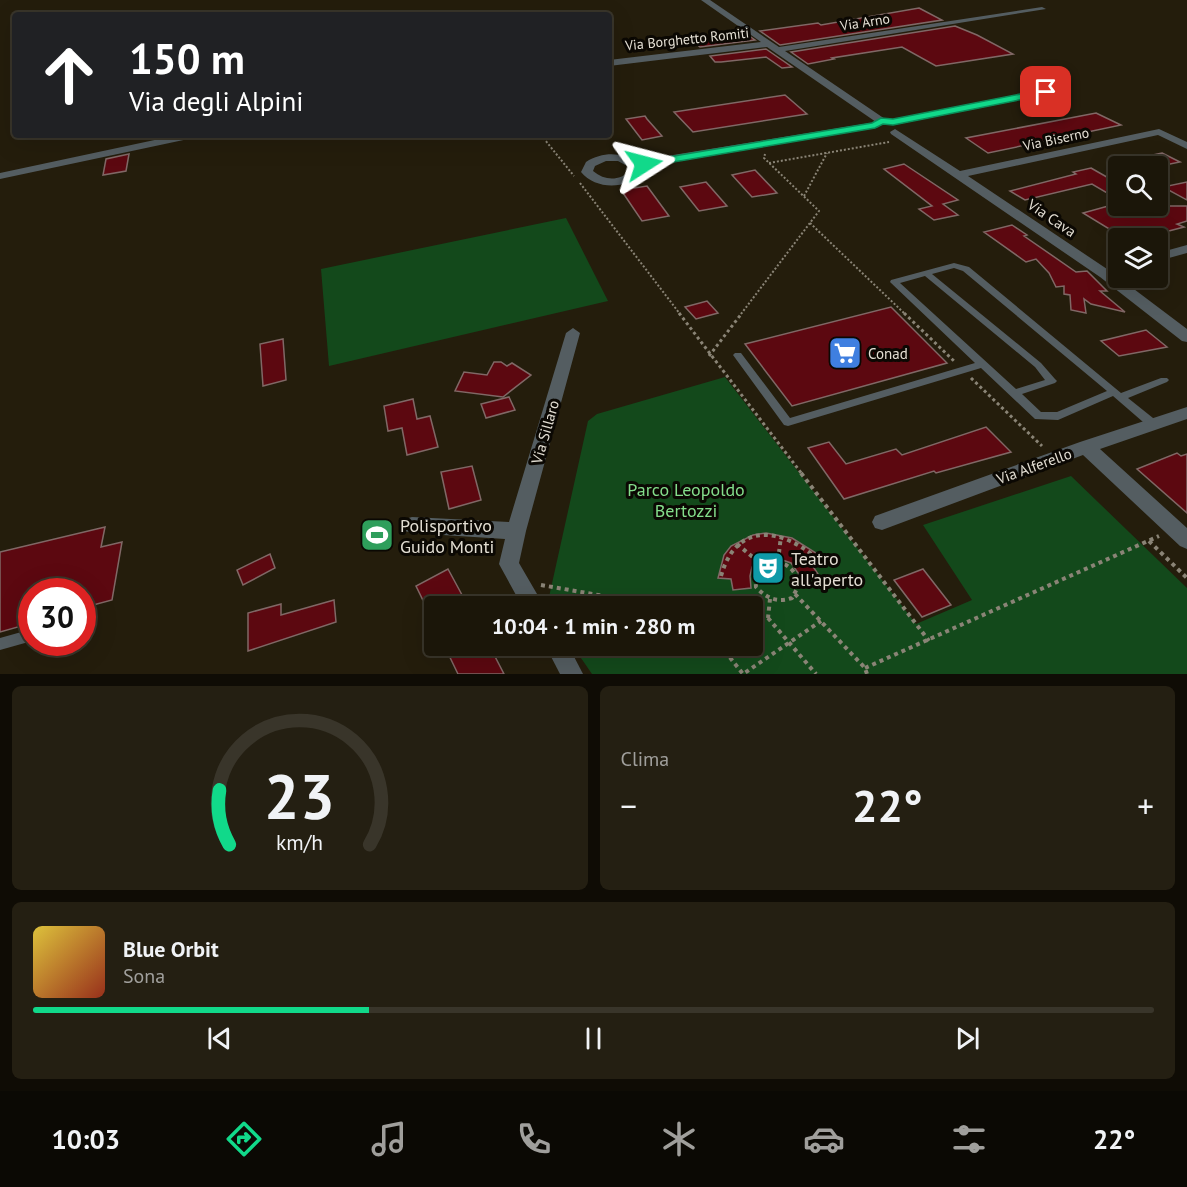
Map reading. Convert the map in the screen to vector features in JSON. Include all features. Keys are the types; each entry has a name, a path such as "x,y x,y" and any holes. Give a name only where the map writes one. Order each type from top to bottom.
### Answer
{"street":[{"path":"705,0 878,123 894,127 1046,92"},
{"name":"Via Arno","path":"777,50 1041,9"},
{"name":"Via Borghetto Romiti","path":"612,63 769,44"},
{"path":"634,165 878,123"},
{"name":"Via Cava","path":"894,127 958,175 1105,274 1187,338"},
{"name":"Via Biserno","path":"958,175 1159,132 1187,146"},
{"path":"0,176 179,138"},
{"path":"1168,254 1187,249"},
{"name":"Via Sillaro","path":"527,596 509,564 516,531 573,333"},
{"name":"Via Alferello","path":"882,522 1054,458 1187,413"},
{"path":"1086,447 1181,534"},
{"path":"412,525 516,531"},
{"path":"562,656 572,674"}],"lane":[{"path":"1154,425 1117,394 966,269 954,265 894,282 1039,416 1058,416 1117,394 1164,380"},
{"path":"926,273 1038,365 1052,381 1014,393"},
{"path":"738,356 788,422 982,364"},
{"path":"0,644 18,638"}],"path":[{"path":"543,138 928,641"},
{"path":"769,163 889,142 911,142"},
{"path":"710,356 819,211 764,158 765,151 758,145"},
{"path":"804,196 827,153"},
{"path":"810,223 1054,458"},
{"path":"865,668 1149,541 1181,534"},
{"path":"721,576 726,555 737,544 755,536 781,536 803,546 819,560"},
{"path":"778,561 781,536"},
{"path":"1149,541 1187,578"},
{"path":"737,544 761,564"},
{"path":"778,561 789,566 796,575 799,585 795,594 787,600 770,599 760,591 754,581 755,572 761,564 778,561"},
{"path":"519,581 604,596"},
{"path":"795,594 865,668 867,674"},
{"path":"770,599 768,618 816,674"},
{"path":"763,620 768,618"},
{"path":"729,656 743,674 821,621"}],"green space":[{"path":"566,218 608,301 329,366 321,269"},
{"name":"Parco Leopoldo Bertozzi","path":"725,377 916,624 972,600 923,525 1071,476 1187,588 1187,674 592,674 580,656 763,656 763,596 549,596 588,421 597,414"}],"building":[{"path":"919,8 942,20 780,45 760,31 818,23 821,25"},
{"path":"955,26 1013,54 936,66 902,47 808,64 791,52"},
{"path":"745,33 755,40 700,47 693,41"},
{"path":"766,49 792,67 782,68 766,57 715,62 710,56"},
{"path":"785,95 807,114 693,132 674,112"},
{"path":"1096,113 1121,125 988,153 966,138"},
{"path":"645,116 662,136 642,140 626,119"},
{"path":"1162,153 1168,156 1148,156"},
{"path":"129,154 126,171 103,175 106,159"},
{"path":"1168,156 1180,162 1168,164"},
{"path":"904,164 958,200 943,204 958,215 934,220 919,209 932,206 884,169"},
{"path":"1091,168 1108,178 1108,193 1092,184 1025,200 1010,191 1076,174 1073,172"},
{"path":"755,170 777,193 752,197 732,175"},
{"path":"706,182 727,206 699,211 680,187"},
{"path":"1187,182 1187,200 1168,190 1168,186"},
{"path":"647,186 669,216 642,221 621,190"},
{"path":"1108,206 1108,216 1168,216 1168,206 1187,206 1187,221 1177,224 1184,227 1168,231 1168,228 1108,228 1083,213"},
{"path":"1012,225 1076,272 1087,271 1107,291 1100,291 1125,312 1091,304 1084,299 1086,313 1071,310 1070,295 1064,294 1064,286 1056,287 1049,273 1036,259 1026,262 984,232"},
{"path":"707,301 718,313 696,319 685,307"},
{"name":"Conad","path":"891,307 947,363 792,406 745,344"},
{"path":"1146,330 1167,347 1119,356 1101,341"},
{"path":"283,339 286,380 263,386 260,344"},
{"path":"494,362 501,362 507,366 512,363 531,375 503,397 455,391 464,372 487,375"},
{"path":"509,397 515,410 486,418 481,404"},
{"path":"413,399 417,419 430,416 438,447 407,455 402,428 388,431 384,406"},
{"path":"986,427 1011,452 936,473 934,471 844,499 808,448 829,442 846,464 896,449 902,455"},
{"path":"1177,453 1181,456 1187,454 1187,513 1137,469"},
{"path":"472,466 481,500 449,509 441,472"},
{"path":"105,527 101,547 122,542 112,600 96,604 96,578 18,578 18,627 0,632 0,552"},
{"path":"766,533 792,538 816,553 822,561 812,565 818,574 801,577 791,563 771,556 759,559 752,567 751,588 733,590 731,579 718,578 724,555 731,546 753,535"},
{"path":"270,554 275,568 243,585 237,570"},
{"path":"448,569 463,596 424,596 424,602 416,586"},
{"path":"923,569 951,605 922,617 894,580"},
{"path":"334,600 336,622 248,651 248,613 281,604 281,615"},
{"path":"449,656 495,656 504,674 458,674"}],"place":[{"name":"Conad","path":"845,353"},
{"name":"Polisportivo Guido Monti","path":"377,535"},
{"name":"Teatro all'aperto","path":"768,568"}],"route":[{"path":"644,164 875,125 876,122 881,121 893,122 1046,92"}]}
